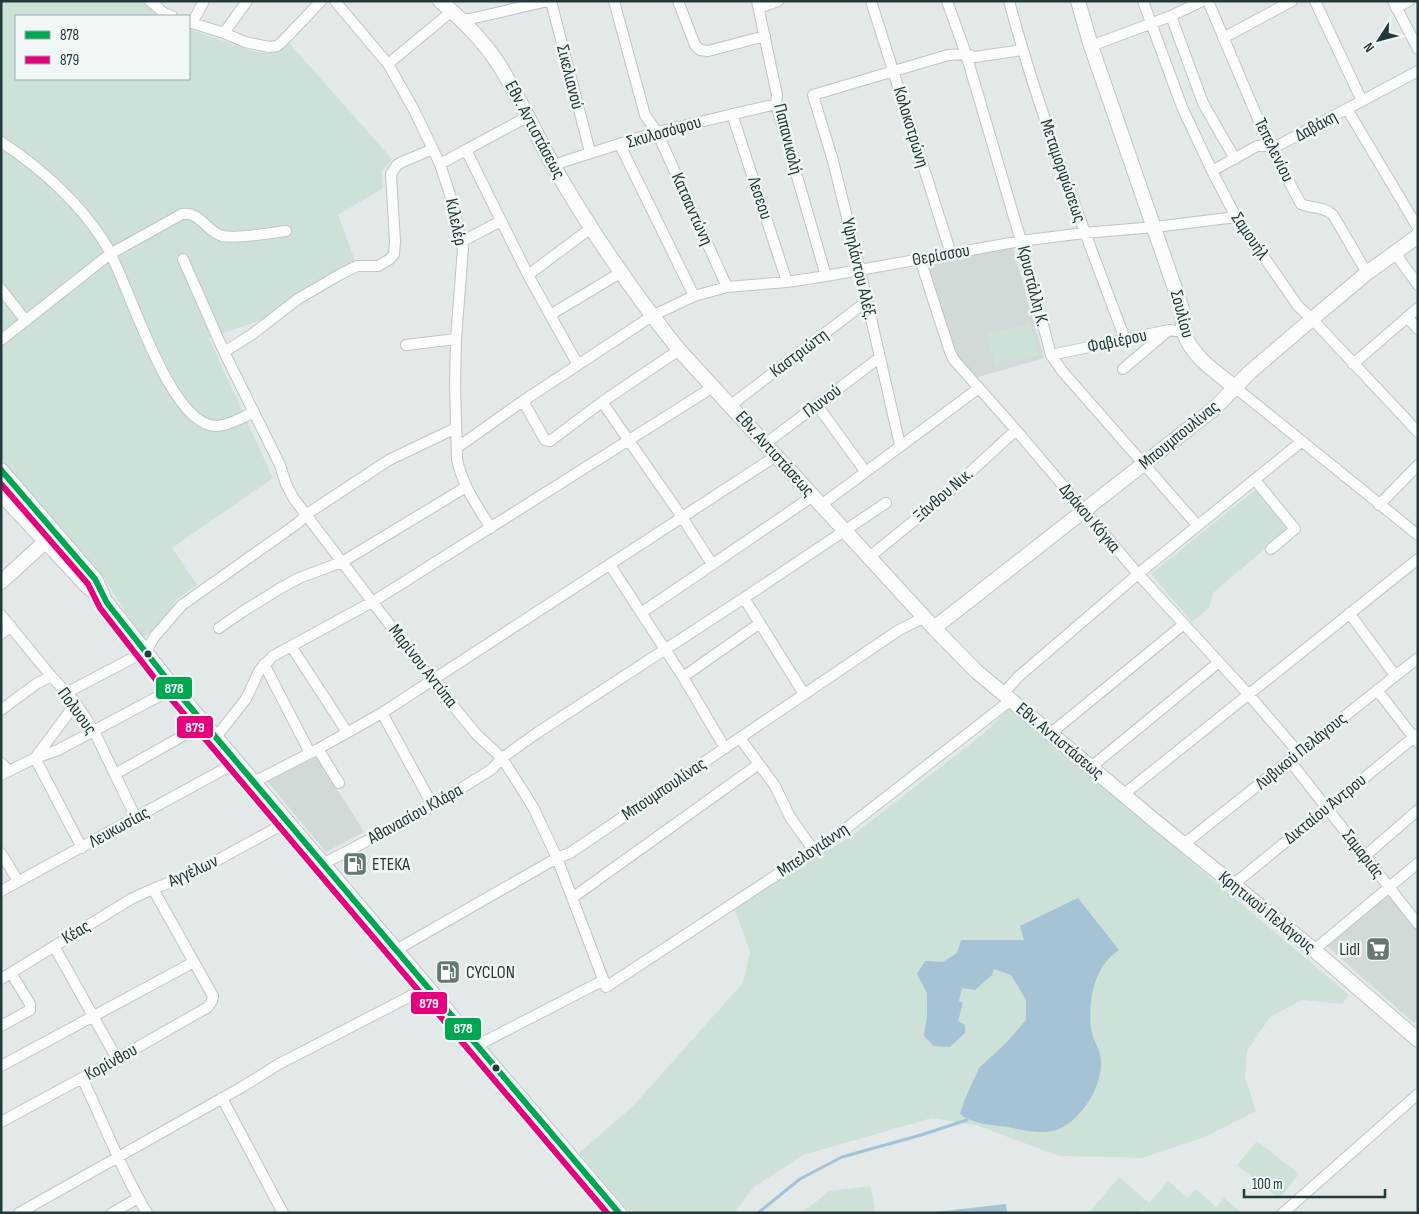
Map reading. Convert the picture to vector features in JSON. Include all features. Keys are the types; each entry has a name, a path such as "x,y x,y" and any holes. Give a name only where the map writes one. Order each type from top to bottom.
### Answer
{"street":[{"path":"150,1 164,13 169,15"},
{"path":"204,1 191,23 224,33 245,42 269,47 277,46 284,41 320,1"},
{"path":"224,33 248,1"},
{"name":"Κιλελέρ","path":"335,1 388,64 433,149 452,201 463,254 460,265 456,339 458,459 466,487 491,528"},
{"name":"Εθν. Αντιστάσεως","path":"440,1 457,15 500,66 553,165 590,228 620,273 679,350 844,532 963,659 1184,844"},
{"path":"388,64 457,15 470,19 550,1"},
{"name":"Σικελιανού","path":"550,1 590,152"},
{"name":"Κατσαντώνη","path":"614,1 645,115 657,132 727,287"},
{"path":"678,1 695,45 700,50 708,50 766,36"},
{"path":"758,5 778,1"},
{"name":"Κολοκοτρώνη","path":"872,1 950,254"},
{"name":"Κρυστάλλη Κ.","path":"947,1 966,54 1021,241 1051,355 1063,372 1198,526"},
{"name":"Μεταμορφώσεως","path":"1008,1 1022,50 1084,233 1125,339"},
{"name":"Σουλίου","path":"1078,1 1091,46 1182,309 1184,332 1192,348 1204,361 1301,442 1418,535"},
{"name":"Σαμουήλ","path":"1143,1 1182,107 1236,217 1298,306 1418,432"},
{"path":"1091,46 1171,16 1202,1"},
{"name":"Τεπελενίου","path":"1208,1 1269,145 1301,204 1309,208 1328,210 1333,215 1367,273"},
{"path":"1224,38 1292,1"},
{"path":"1315,1 1362,101"},
{"path":"1409,1 1395,4 1418,49"},
{"name":"Παπανικολή","path":"758,5 777,95 776,104 826,276"},
{"path":"1171,16 1203,103 1235,159"},
{"path":"893,71 948,55 966,54 975,57 1022,50"},
{"name":"Υψηλάντου Αλέξ.","path":"893,71 813,95 833,162 860,270 900,445"},
{"name":"Δαβάκη","path":"1212,171 1257,146 1281,144 1418,71"},
{"name":"Σκυλοσόφου","path":"553,165 657,132 776,104"},
{"path":"1347,109 1418,228"},
{"name":"Λεσεου","path":"732,114 787,282"},
{"path":"440,164 527,117"},
{"path":"1,142 20,154 44,174 68,196 91,222 110,254 163,374 185,407 200,420 214,426 224,425 254,412"},
{"path":"620,145 694,296"},
{"path":"224,352 251,335 298,299 340,275 357,266 378,266 390,259 394,254 395,242 390,174 402,162 433,149"},
{"path":"466,150 528,276 578,366"},
{"path":"1,340 110,254 182,214 195,215 221,236 229,237 286,231"},
{"name":"Θερίσσου","path":"458,447 523,401 652,316 694,296 727,287 787,282 826,276 1021,241 1084,233 1155,228 1236,217"},
{"path":"461,242 501,221"},
{"path":"528,276 590,228"},
{"name":"Μπουμπουλίνας","path":"396,950 557,858 570,853 899,630 929,623 1084,512 1215,408 1250,372 1367,273 1418,236"},
{"path":"1395,253 1418,285"},
{"name":"Μαρίνου Αντύπα","path":"183,259 224,352 280,465 289,490 432,680 477,734 502,758 532,807 557,858 605,984"},
{"name":"Δράκου Κόγκα","path":"920,259 954,360 1138,574 1249,695 1298,752"},
{"path":"550,314 620,273"},
{"path":"1,289 26,321"},
{"name":"Καστριώτη","path":"730,405 867,302"},
{"path":"1353,364 1418,308"},
{"path":"1407,317 1418,329"},
{"path":"1123,369 1170,330"},
{"name":"Φαβιέρου","path":"1051,355 1170,330 1184,332"},
{"path":"406,345 456,339"},
{"path":"523,401 547,441 554,438 602,402 679,350"},
{"name":"Γλυνού","path":"765,444 879,358"},
{"path":"216,737 246,700 253,680 264,664 273,656 374,601 713,387"},
{"path":"641,613 712,564 865,471 978,388"},
{"path":"602,402 682,517 712,564"},
{"path":"816,405 865,471"},
{"path":"66,693 146,651 155,636 182,606 298,523 306,514 389,460 456,428"},
{"name":"Ξάνθου Νικ.","path":"868,558 941,499 1016,430"},
{"name":"Μπελογιάννη","path":"476,1046 605,984 815,852 1007,697 1018,677 1138,574 1301,442"},
{"path":"254,782 382,713 776,456"},
{"path":"1379,505 1418,465"},
{"path":"1,470 95,579 107,603"},
{"path":"1254,480 1295,529 1271,549"},
{"path":"219,628 299,578 342,562 466,487"},
{"path":"1,494 87,586 107,603 204,724 619,1213"},
{"name":"Αθανασίου Κλάρα","path":"324,864 433,806 492,769 502,758 536,733 664,651 886,503"},
{"path":"1,582 46,541"},
{"path":"1124,794 1418,559"},
{"path":"610,564 726,748"},
{"path":"744,598 804,694"},
{"path":"1349,613 1395,676"},
{"name":"Πολυους","path":"1,615 50,676 76,703 94,731 136,818"},
{"path":"683,678 760,623"},
{"path":"1051,733 1184,624"},
{"path":"1,634 11,626"},
{"path":"291,646 348,732"},
{"name":"Λυβικού Πελάγους","path":"1184,844 1418,658"},
{"path":"1091,767 1219,662"},
{"path":"264,664 314,751 339,783"},
{"path":"1,710 50,676"},
{"path":"1,763 5,773 35,758 58,750 174,688"},
{"path":"1377,690 1416,738"},
{"path":"35,758 76,703"},
{"path":"382,713 433,806"},
{"path":"115,774 204,724"},
{"path":"740,738 775,786 790,817 815,852"},
{"name":"Δικταίου Άντρου","path":"1234,884 1327,807 1416,738"},
{"path":"35,758 82,848"},
{"name":"Σαμαριάς","path":"1289,760 1418,924"},
{"name":"Λευκωσίας","path":"1,891 237,762"},
{"path":"572,898 759,764"},
{"path":"1365,856 1418,810"},
{"name":"Αγγέλων","path":"213,996 153,889 194,873 288,822"},
{"name":"Κρητικού Πελάγους","path":"1184,844 1415,1034"},
{"path":"1,853 18,881"},
{"path":"1314,950 1418,863"},
{"name":"Κέας","path":"1,978 131,899 153,889"},
{"path":"54,946 117,1059"},
{"path":"1,1066 194,962"},
{"path":"1,1026 30,1010 30,1004 11,973"},
{"path":"19,1213 242,1088 280,1064 428,987"},
{"name":"Κορίνθου","path":"1,1122 117,1059 208,1006 213,996"},
{"path":"82,1078 102,1118 118,1158 147,1213"},
{"path":"1283,1213 1418,1094"},
{"path":"222,1098 283,1213"},
{"path":"112,1213 138,1198"}],"shaded area":[{"path":"1013,248 1044,358 975,378 956,358 926,264"},
{"path":"317,757 364,832 326,852 267,781"},
{"path":"1389,895 1418,931 1418,1019 1414,1023 1327,946"}],"green space":[{"path":"1,1 142,1 157,15 15,15 15,80 190,80 190,29 255,52 274,53 290,44 392,159 382,171 383,188 338,215 355,261 259,321 209,338 273,478 172,548 197,585 176,600 167,618 142,639 102,575 1,458"},
{"path":"1030,323 1039,356 996,367 987,334"},
{"path":"1255,490 1288,529 1213,593 1209,608 1192,622 1151,574"},
{"path":"1010,708 1349,995 1342,1004 1302,1000 1270,1017 1247,1051 1245,1077 1256,1111 1207,1136 1142,1158 1059,1156 976,1125 932,1118 803,1155 754,1187 734,1213 630,1213 579,1153 633,1106 743,983 750,952 734,907 849,838 982,735"},
{"path":"1257,1141 1299,1174 1279,1199 1237,1165"},
{"path":"1119,1177 1149,1203 1140,1213 1089,1213"},
{"path":"1168,1181 1188,1198 1196,1189 1216,1207 1224,1198 1242,1213 1141,1213"},
{"path":"871,1186 875,1213 801,1213 830,1191"}],"water":[{"path":"1078,898 1119,950 1110,957 1098,974 1092,995 1091,1028 1101,1061 1098,1081 1094,1091 1076,1117 1068,1124 1054,1131 1028,1131 973,1121 960,1114 965,1099 979,1068 1007,1042 1026,1020 1026,1000 1011,975 994,969 992,975 975,990 962,988 959,1001 963,1003 958,1021 965,1025 965,1033 950,1047 934,1046 924,1036 927,1016 927,993 917,974 925,961 943,962 957,953 961,940 1024,940 1020,926"},
{"path":"1006,1204 1007,1213 936,1212"}],"waterway":[{"path":"758,1213 800,1179 842,1157 967,1120"}],"transit line":[{"name":"878","path":"1,470 95,579 107,603 174,688 619,1213"},
{"name":"879","path":"1,484 88,584 100,608 167,694 607,1213"}],"place":[{"name":"ΕΤΕΚΑ","path":"355,864"},
{"name":"Lidl","path":"1378,949"},
{"name":"CYCLON","path":"448,972"}]}
